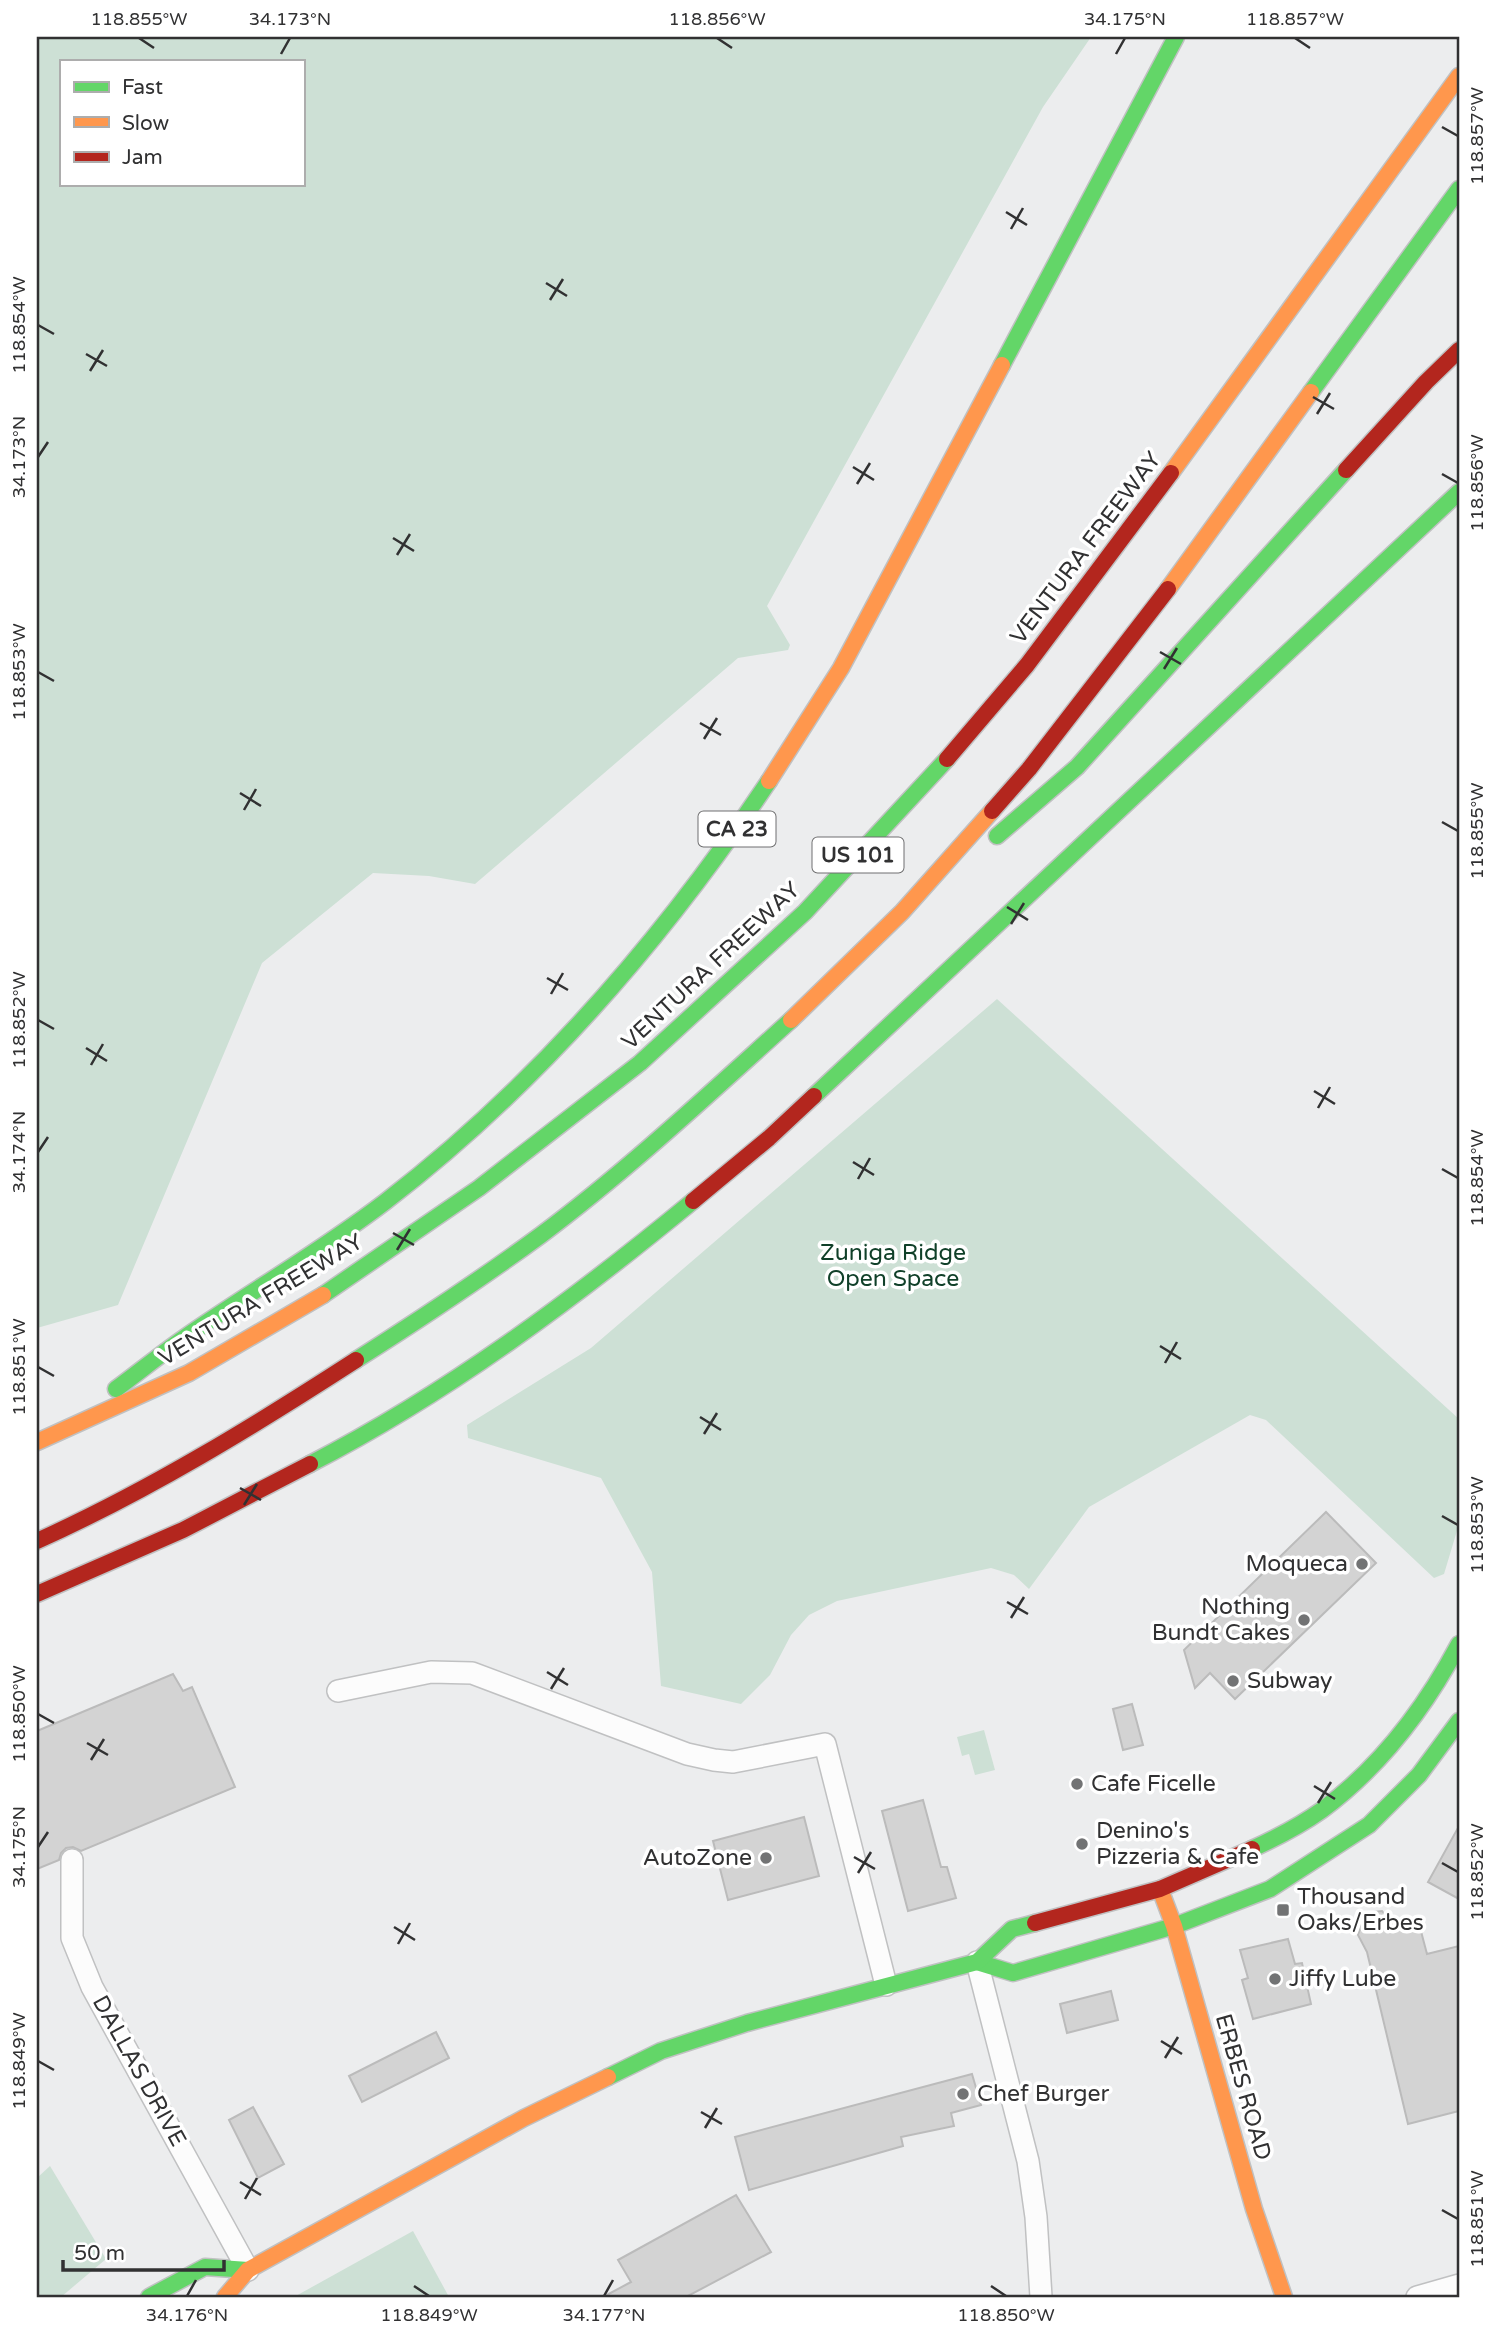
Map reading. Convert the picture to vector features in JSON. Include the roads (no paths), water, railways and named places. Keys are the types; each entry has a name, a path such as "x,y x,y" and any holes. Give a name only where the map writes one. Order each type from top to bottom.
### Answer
{"main road":[{"name":"CA 23","path":"65,1428 183,1339 281,1276 387,1200 478,1122 552,1052 684,900 738,828 801,735 841,668 1175,37"},
{"name":"VENTURA FREEWAY","path":"37,1442 189,1373 322,1295 479,1188 640,1063 805,912 933,776 1027,665 1139,517 1459,76"},
{"name":"US 101","path":"37,1541 99,1513 279,1410 435,1310 542,1234 639,1156 819,995 902,912 1029,769 1146,619 1459,189"},
{"path":"902,912 980,850 1077,766 1459,350"},
{"path":"37,1594 183,1530 355,1441 516,1339 632,1251 769,1138 1459,492"},
{"path":"225,2297 247,2270 534,2113 661,2051 709,2034 977,1962 1012,1928 1160,1889 1197,1875 1277,1837 1322,1810 1363,1774 1402,1732 1444,1672 1459,1644"},
{"path":"977,1962 1013,1973 1174,1926 1270,1889 1369,1825 1419,1775 1459,1721"},
{"name":"ERBES ROAD","path":"1160,1889 1174,1926 1254,2209 1284,2297"},
{"path":"149,2297 205,2267 247,2270"}],"street":[{"path":"338,1691 431,1672 472,1673 687,1754 714,1760 733,1762 825,1744 886,1985"},
{"name":"DALLAS DRIVE","path":"72,1860 72,1938 78,1956 92,1987 247,2270"},
{"path":"977,1962 1028,2161 1036,2217 1041,2297"},
{"path":"1417,2297 1459,2285"}],"place":[{"name":"Moqueca","path":"1362,1564"},
{"name":"Nothing Bundt Cakes","path":"1304,1620"},
{"name":"Subway","path":"1233,1681"},
{"name":"Cafe Ficelle","path":"1077,1784"},
{"name":"Denino's Pizzeria & Cafe","path":"1082,1844"},
{"name":"AutoZone","path":"766,1858"},
{"name":"Thousand Oaks/Erbes","path":"1283,1910"},
{"name":"Jiffy Lube","path":"1275,1979"},
{"name":"Chef Burger","path":"963,2094"}],"park label":[{"name":"Zuniga Ridge Open Space","path":"893,1266"}]}
